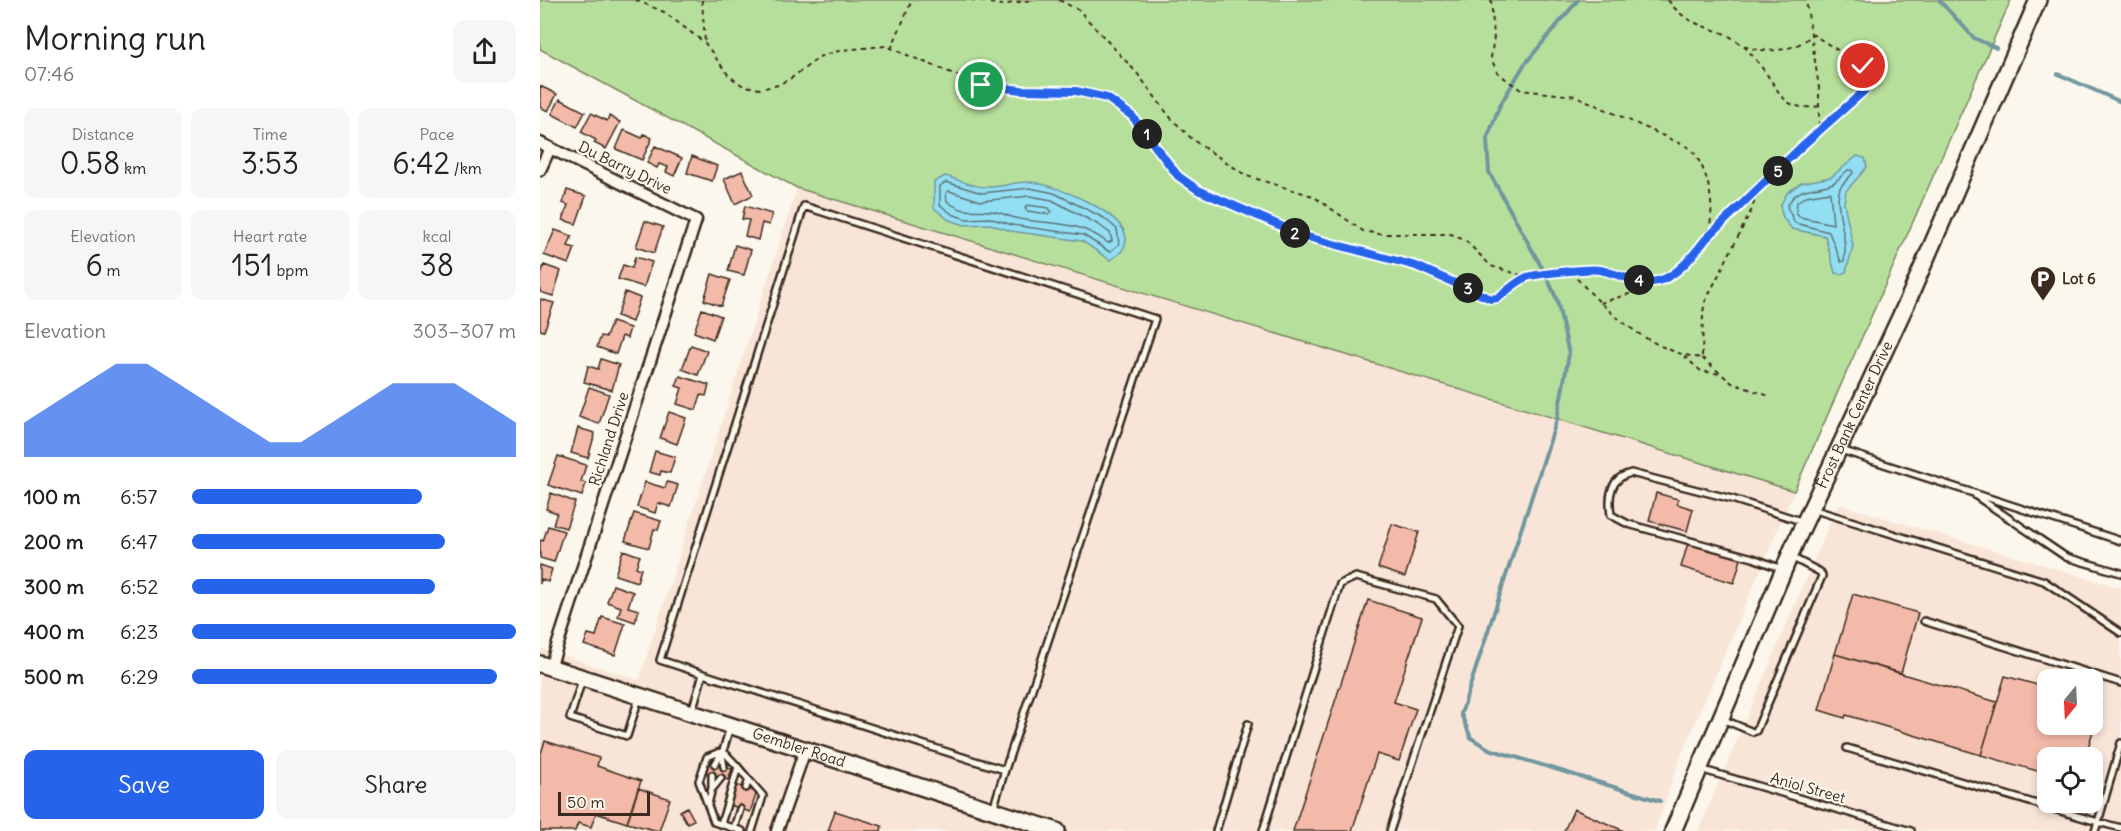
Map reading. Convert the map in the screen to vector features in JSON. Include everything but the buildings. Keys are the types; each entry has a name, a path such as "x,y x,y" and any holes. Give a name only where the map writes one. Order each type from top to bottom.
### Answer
{"main road":[{"name":"Frost Bank Center Drive","path":"1673,831 1787,563 1909,298 2038,0"},
{"name":"Gembler Road","path":"545,666 1051,830"}],"street":[{"path":"540,170 545,145"},
{"name":"Du Barry Drive","path":"545,145 696,220"},
{"name":"Richland Drive","path":"545,666 696,220"},
{"path":"777,831 805,750"}],"lane":[{"path":"993,810 1155,319 804,206 660,660 1005,770"},
{"path":"1839,449 2121,541"},
{"path":"1720,718 1753,732 1756,731 1822,576 1820,572 1787,563 1743,555 1628,524 1611,515 1608,499 1611,487 1622,476 1631,473 1808,516 2044,581 2121,633"},
{"path":"1969,492 2066,557 2121,573"},
{"path":"1263,831 1340,584 1356,577 1436,599 1458,626 1390,831"},
{"path":"1924,621 2121,683"},
{"path":"691,713 703,674"},
{"path":"583,678 570,718 627,736 640,696"},
{"path":"1216,831 1248,724"},
{"path":"716,764 723,753 731,726"},
{"path":"2095,831 2121,743"},
{"path":"1847,748 2121,828"},
{"path":"723,753 724,766"},
{"path":"723,753 763,796 752,831"},
{"path":"723,753 707,756 699,781 714,822 742,831"},
{"path":"721,824 738,767"},
{"name":"Aniol Street","path":"1698,768 1911,831"},
{"path":"708,804 712,775"},
{"path":"712,788 721,778"},
{"path":"746,788 749,780"},
{"path":"734,828 740,809"}],"path":[{"path":"636,0 664,12 705,43 729,76 742,85 760,89 778,85 821,56 874,47 891,49 981,85 1021,90 1076,91 1107,98 1132,116 1178,176 1214,198 1304,236 1416,266 1491,299 1497,298 1527,277"},
{"path":"702,0 705,43"},
{"path":"891,49 912,0"},
{"path":"972,0 1001,5 1032,0"},
{"path":"1059,0 1078,10 1085,17 1137,73 1170,117 1192,140 1228,166 1259,180 1312,196 1363,231 1379,234 1440,232 1459,236 1491,267 1527,277 1598,269 1635,280 1660,281"},
{"path":"1491,0 1494,36 1491,58 1497,72 1507,80 1521,90 1576,96 1690,148 1702,165 1712,202 1712,219 1706,239"},
{"path":"1668,0 1686,20 1725,34 1744,46 1765,71 1784,100 1800,107 1820,106"},
{"path":"1806,0 1820,106 1819,130"},
{"path":"1744,46 1762,50 1794,46 1803,44 1812,34"},
{"path":"1600,303 1648,288 1693,255 1706,239 1819,130 1864,91 1869,78 1863,66 1812,34"},
{"path":"1702,358 1703,312 1706,302 1751,212 1758,191"},
{"path":"1571,272 1600,303 1651,340 1683,356 1701,371 1720,374"},
{"path":"1683,356 1702,358 1720,374 1744,389 1769,396"}],"shaded area":[{"path":"797,188 1794,491 1679,761 1655,831 540,831 540,648 639,680"},
{"path":"1838,504 2121,588 2121,831 1698,831"}],"green space":[{"path":"540,0 2011,0 1794,491 797,188 540,49"}],"water":[{"path":"1857,156 1865,158 1867,167 1846,191 1844,203 1853,246 1846,272 1841,274 1835,273 1825,236 1792,229 1783,218 1780,206 1787,193 1801,183 1831,177"},
{"path":"945,176 985,187 1031,182 1071,194 1087,201 1114,219 1123,229 1126,239 1123,249 1110,260 1082,241 1011,231 990,224 965,225 949,220 934,208 934,182"}],"waterway":[{"path":"1578,0 1524,65 1500,105 1487,139 1489,172 1547,277 1557,300 1569,354 1557,419 1461,714 1471,738 1489,749 1660,801"},
{"path":"1939,0 1974,38 1996,48"},
{"path":"2058,74 2121,102"}],"place":[{"name":"Lot 6","path":"2043,302"}],"route":[{"path":"981,85 1021,90 1076,91 1107,98 1132,116 1178,176 1198,190 1304,236 1416,266 1491,299 1497,298 1527,277 1559,273 1598,269 1635,280 1660,281 1665,278 1693,255 1706,239 1802,146 1864,91 1869,78 1868,71 1863,66"}]}
